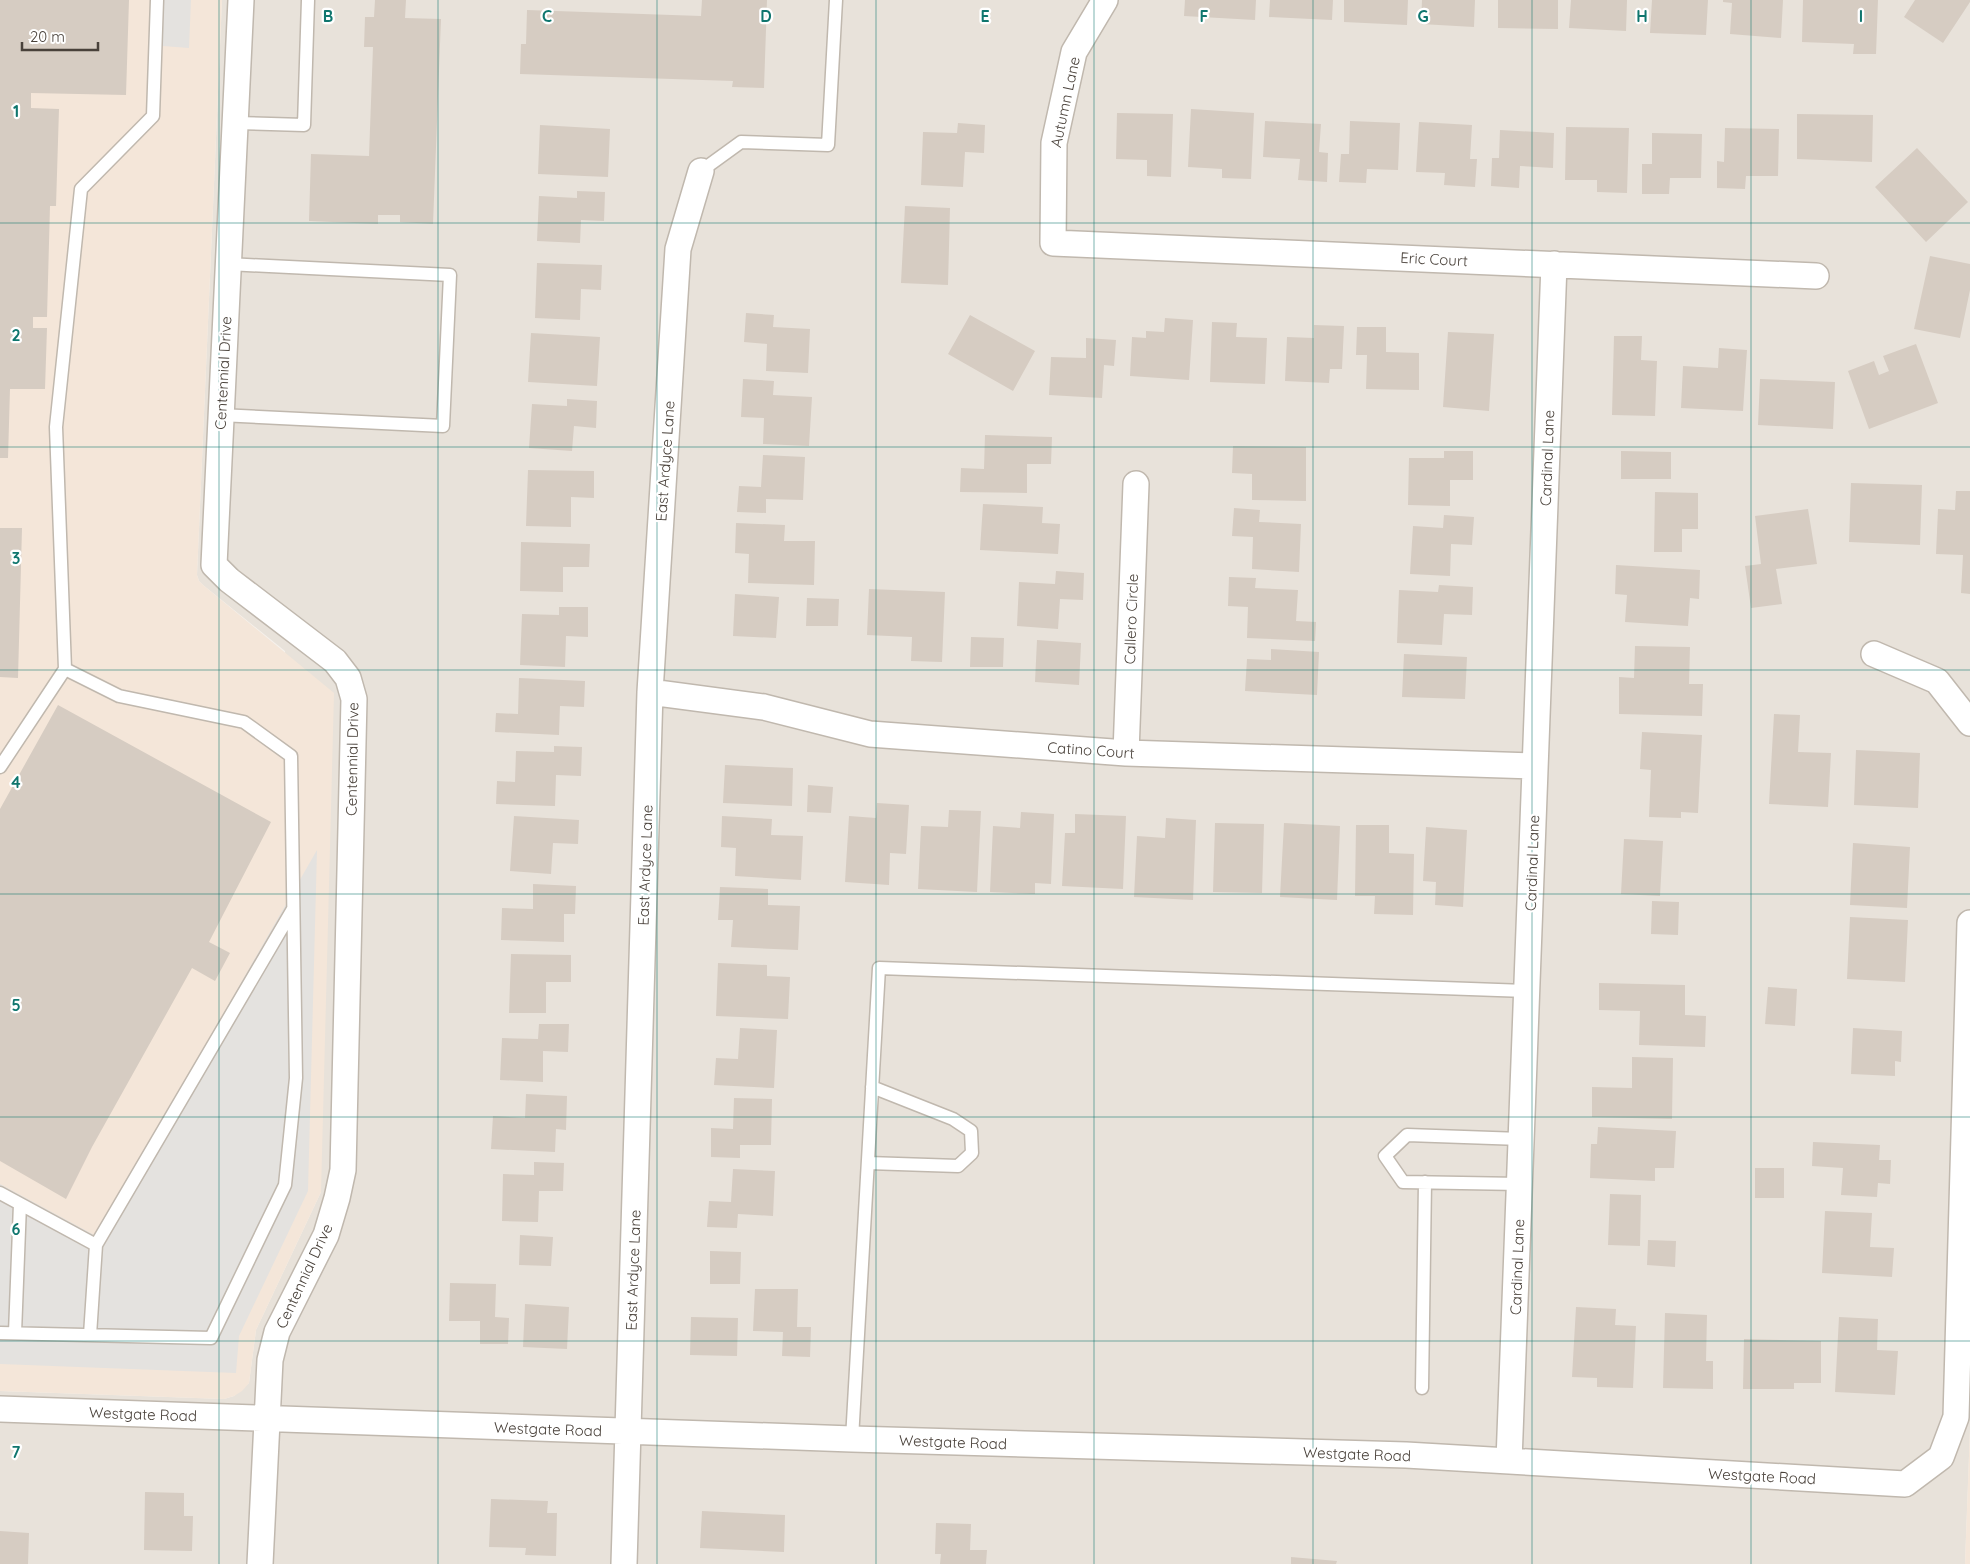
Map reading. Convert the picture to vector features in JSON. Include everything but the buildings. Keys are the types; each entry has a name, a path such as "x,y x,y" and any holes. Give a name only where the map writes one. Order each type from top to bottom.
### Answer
{"street":[{"name":"Centennial Drive","path":"242,0 214,565 229,580 335,662 348,678 354,699 343,1170 326,1235 277,1332 270,1360 267,1418"},
{"name":"Autumn Lane","path":"1053,243 1054,143 1074,52 1105,0"},
{"name":"East Ardyce Lane","path":"624,1564 650,692 678,249 701,171"},
{"name":"Eric Court","path":"1053,243 1816,276"},
{"name":"Cardinal Lane","path":"1509,1461 1554,264"},
{"name":"Callero Circle","path":"1126,753 1136,484"},
{"path":"1874,654 1938,681 1970,723"},
{"name":"Catino Court","path":"650,692 764,707 870,734 1126,753 1535,766"},
{"name":"Westgate Road","path":"0,1409 628,1432 1396,1455 1905,1484 1941,1457 1956,1417 1970,923"},
{"path":"260,1564 267,1418"}],"lane":[{"path":"0,767 65,669 56,427 81,188 153,116 157,0"},
{"path":"235,124 304,125 308,0"},
{"path":"701,171 740,142 828,146 836,0"},
{"path":"220,415 443,426 450,275 228,264"},
{"path":"0,1333 211,1338 285,1185 296,1078 291,756 244,722 119,696 65,669"},
{"path":"90,1335 96,1244 293,908"},
{"path":"852,1439 879,968 1527,991"},
{"path":"868,1163 958,1166 972,1152 971,1131 953,1119 872,1087"},
{"path":"1520,1184 1404,1182 1384,1156 1407,1135 1522,1139"},
{"path":"1422,1388 1425,1182"},
{"path":"0,1193 96,1244"},
{"path":"15,1333 20,1204"}],"shaded area":[{"path":"0,0 222,0 197,575 203,585 334,693 321,1192 256,1330 249,1383 242,1391 224,1399 0,1391"},
{"path":"151,0 191,0 189,48 150,45"},
{"path":"222,0 1970,0 1970,1429 1965,1564 0,1564 0,1391 224,1399 234,1396 249,1383 256,1330 321,1192 285,651 203,585 197,575"},
{"path":"317,850 308,1191 239,1336 236,1373 0,1364 0,1184 96,1236"},
{"path":"1970,1429 1970,1564 1965,1564 1967,1509"}]}
